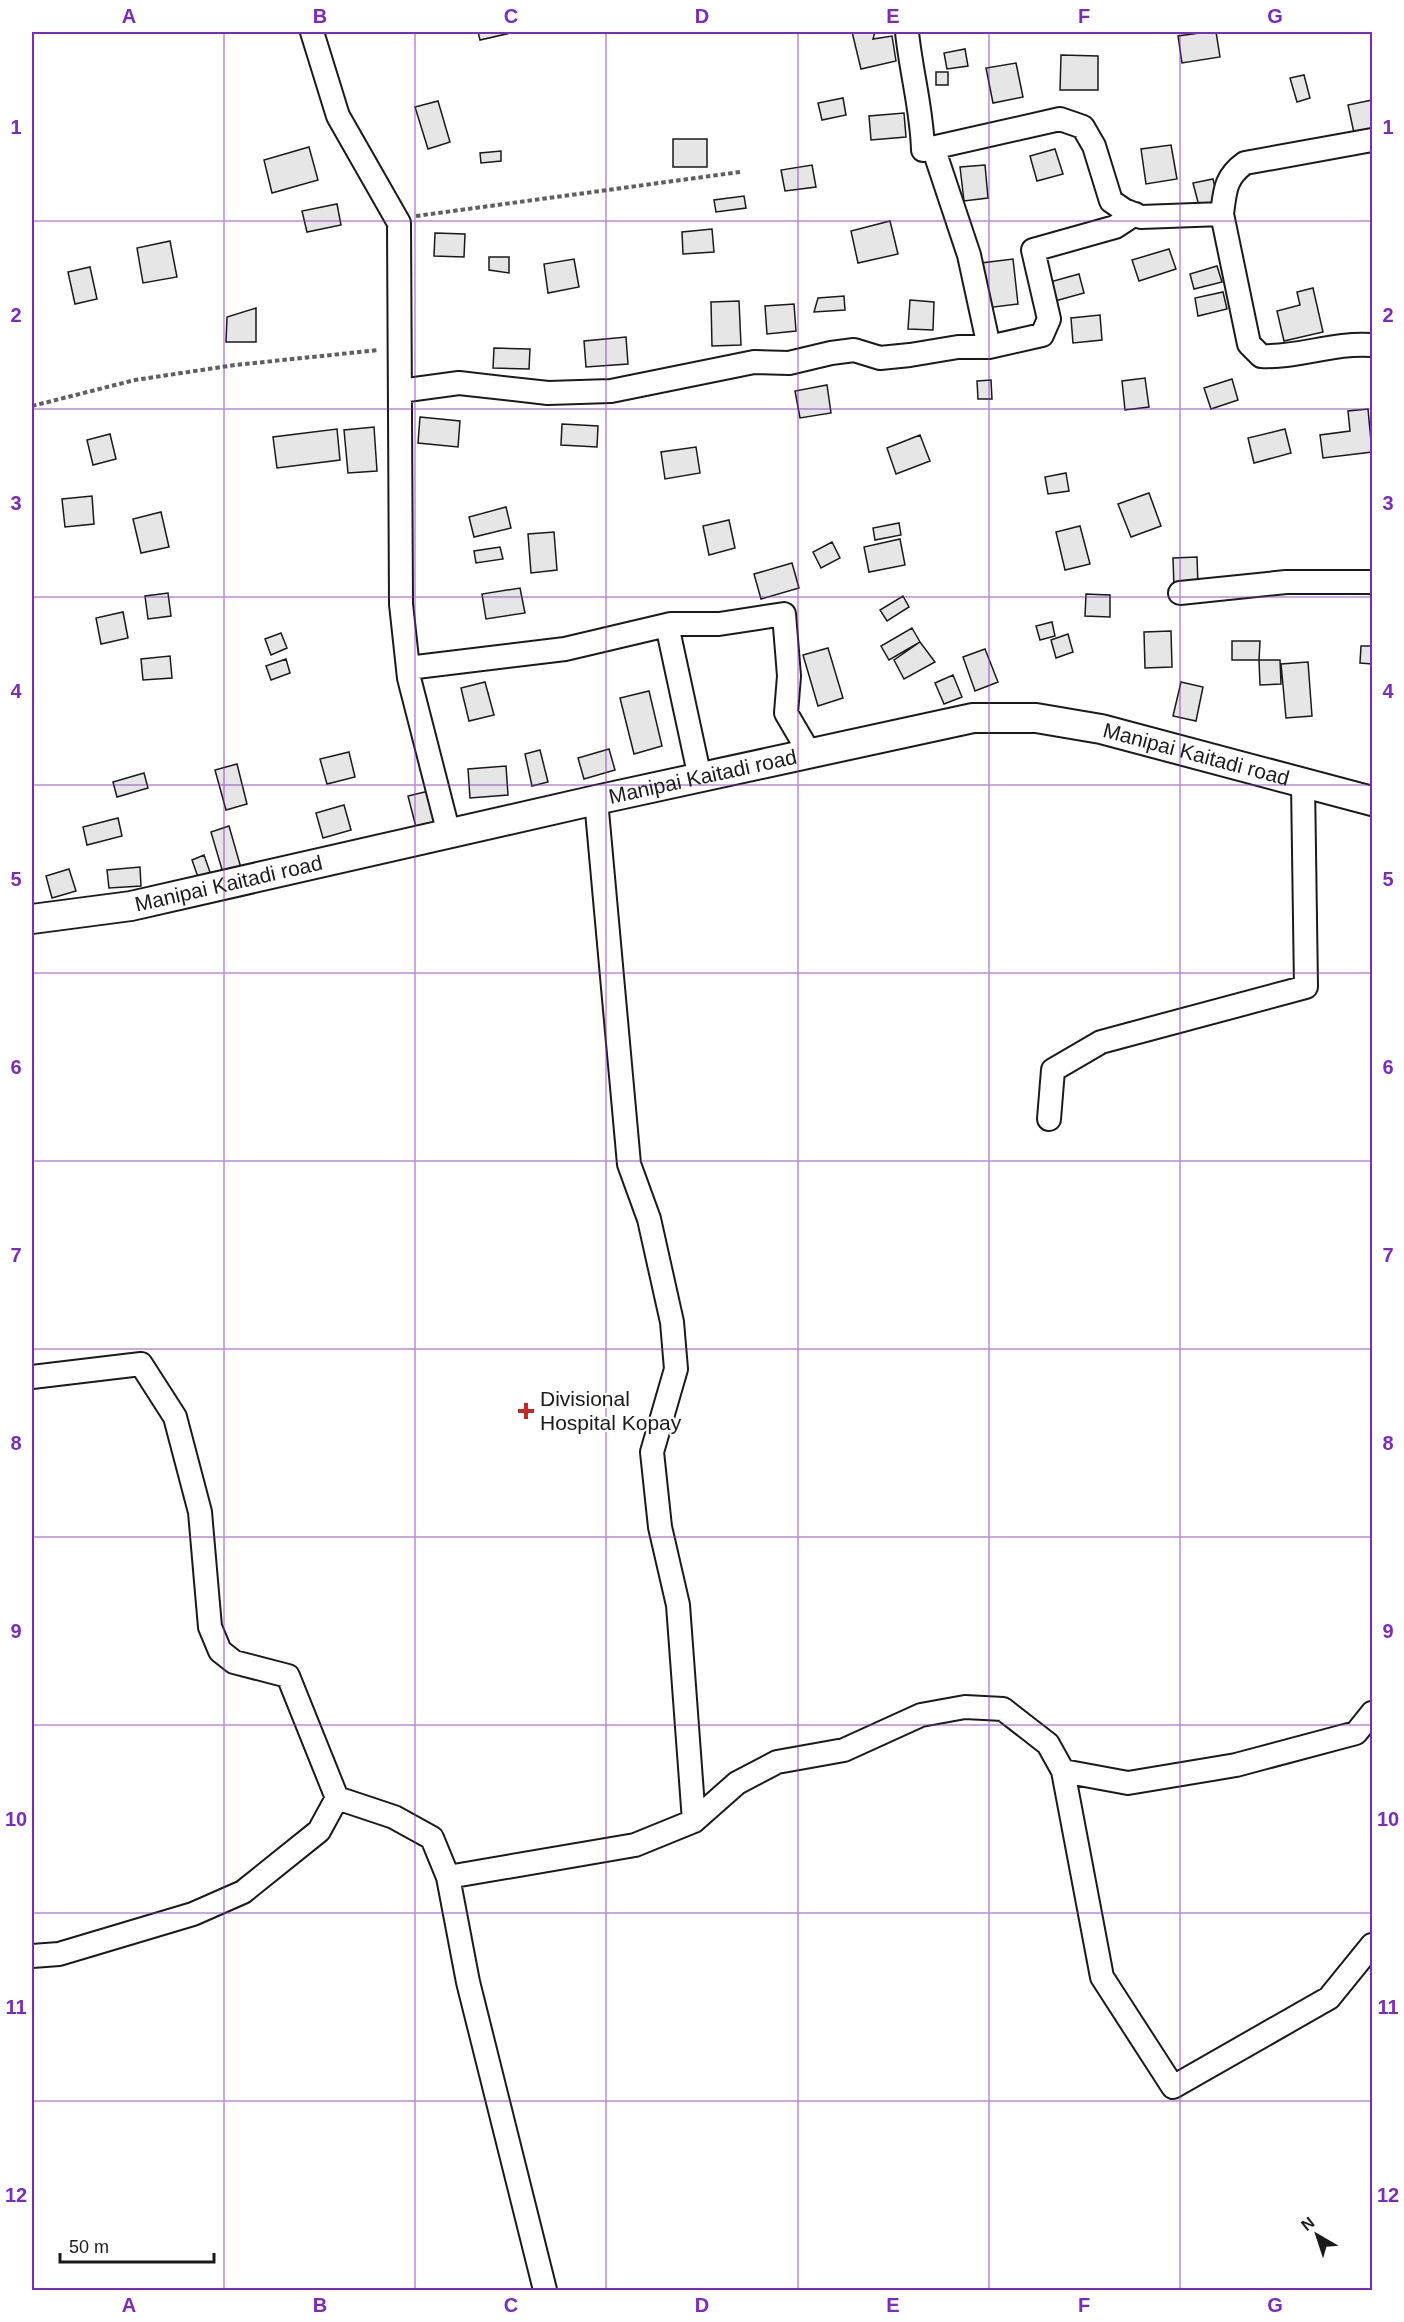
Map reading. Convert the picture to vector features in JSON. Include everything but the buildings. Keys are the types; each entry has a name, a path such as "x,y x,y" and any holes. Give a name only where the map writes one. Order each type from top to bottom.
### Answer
{"main road":[{"name":"Manipai Kaitadi road","path":"32,919 131,906 596,800 973,718 1036,718 1101,729 1372,801"}],"street":[{"path":"312,32 338,116 399,223 401,604 408,668 449,834"},
{"path":"907,32 911,72 922,119 923,150 1060,119 1083,127 1094,146 1111,201 1141,216 1222,214"},
{"path":"1372,140 1245,163 1232,173 1225,193 1222,214 1249,344 1261,356 1277,357 1348,343 1372,345"},
{"path":"933,147 946,180 969,255 989,347"},
{"path":"400,391 459,383 548,393 611,391 754,362 789,363 854,350 880,358 958,347 989,347 1042,335 1049,319 1033,250 1115,228 1135,214"},
{"path":"1180,593 1286,582 1372,582"},
{"path":"408,668 565,649 667,626 718,624 783,614 789,676 786,712 810,754"},
{"path":"667,626 700,778"},
{"path":"1049,1119 1053,1070 1101,1042 1306,987 1303,783"},
{"path":"596,800 629,1164 650,1219 672,1323 676,1369 652,1452 660,1527 678,1605 694,1821"},
{"path":"32,1377 141,1364 175,1417 200,1512 210,1627 220,1651 234,1662 288,1676 337,1798 394,1817 432,1838 448,1877 468,1982 544,2290"},
{"path":"448,1877 635,1845 694,1821 737,1783 777,1762 844,1750 921,1715 965,1707 1004,1709 1048,1744 1063,1771 1102,1977 1173,2087 1329,1998 1372,1945"},
{"path":"1063,1771 1128,1783 1236,1765 1356,1733 1372,1713"},
{"path":"32,1956 59,1954 194,1914 243,1892 319,1831 337,1798"}],"path":[{"path":"397,219 740,172"},
{"path":"32,406 135,380 235,365 400,347"}],"place":[{"name":"Divisional Hospital Kopay","path":"526,1411"}]}
